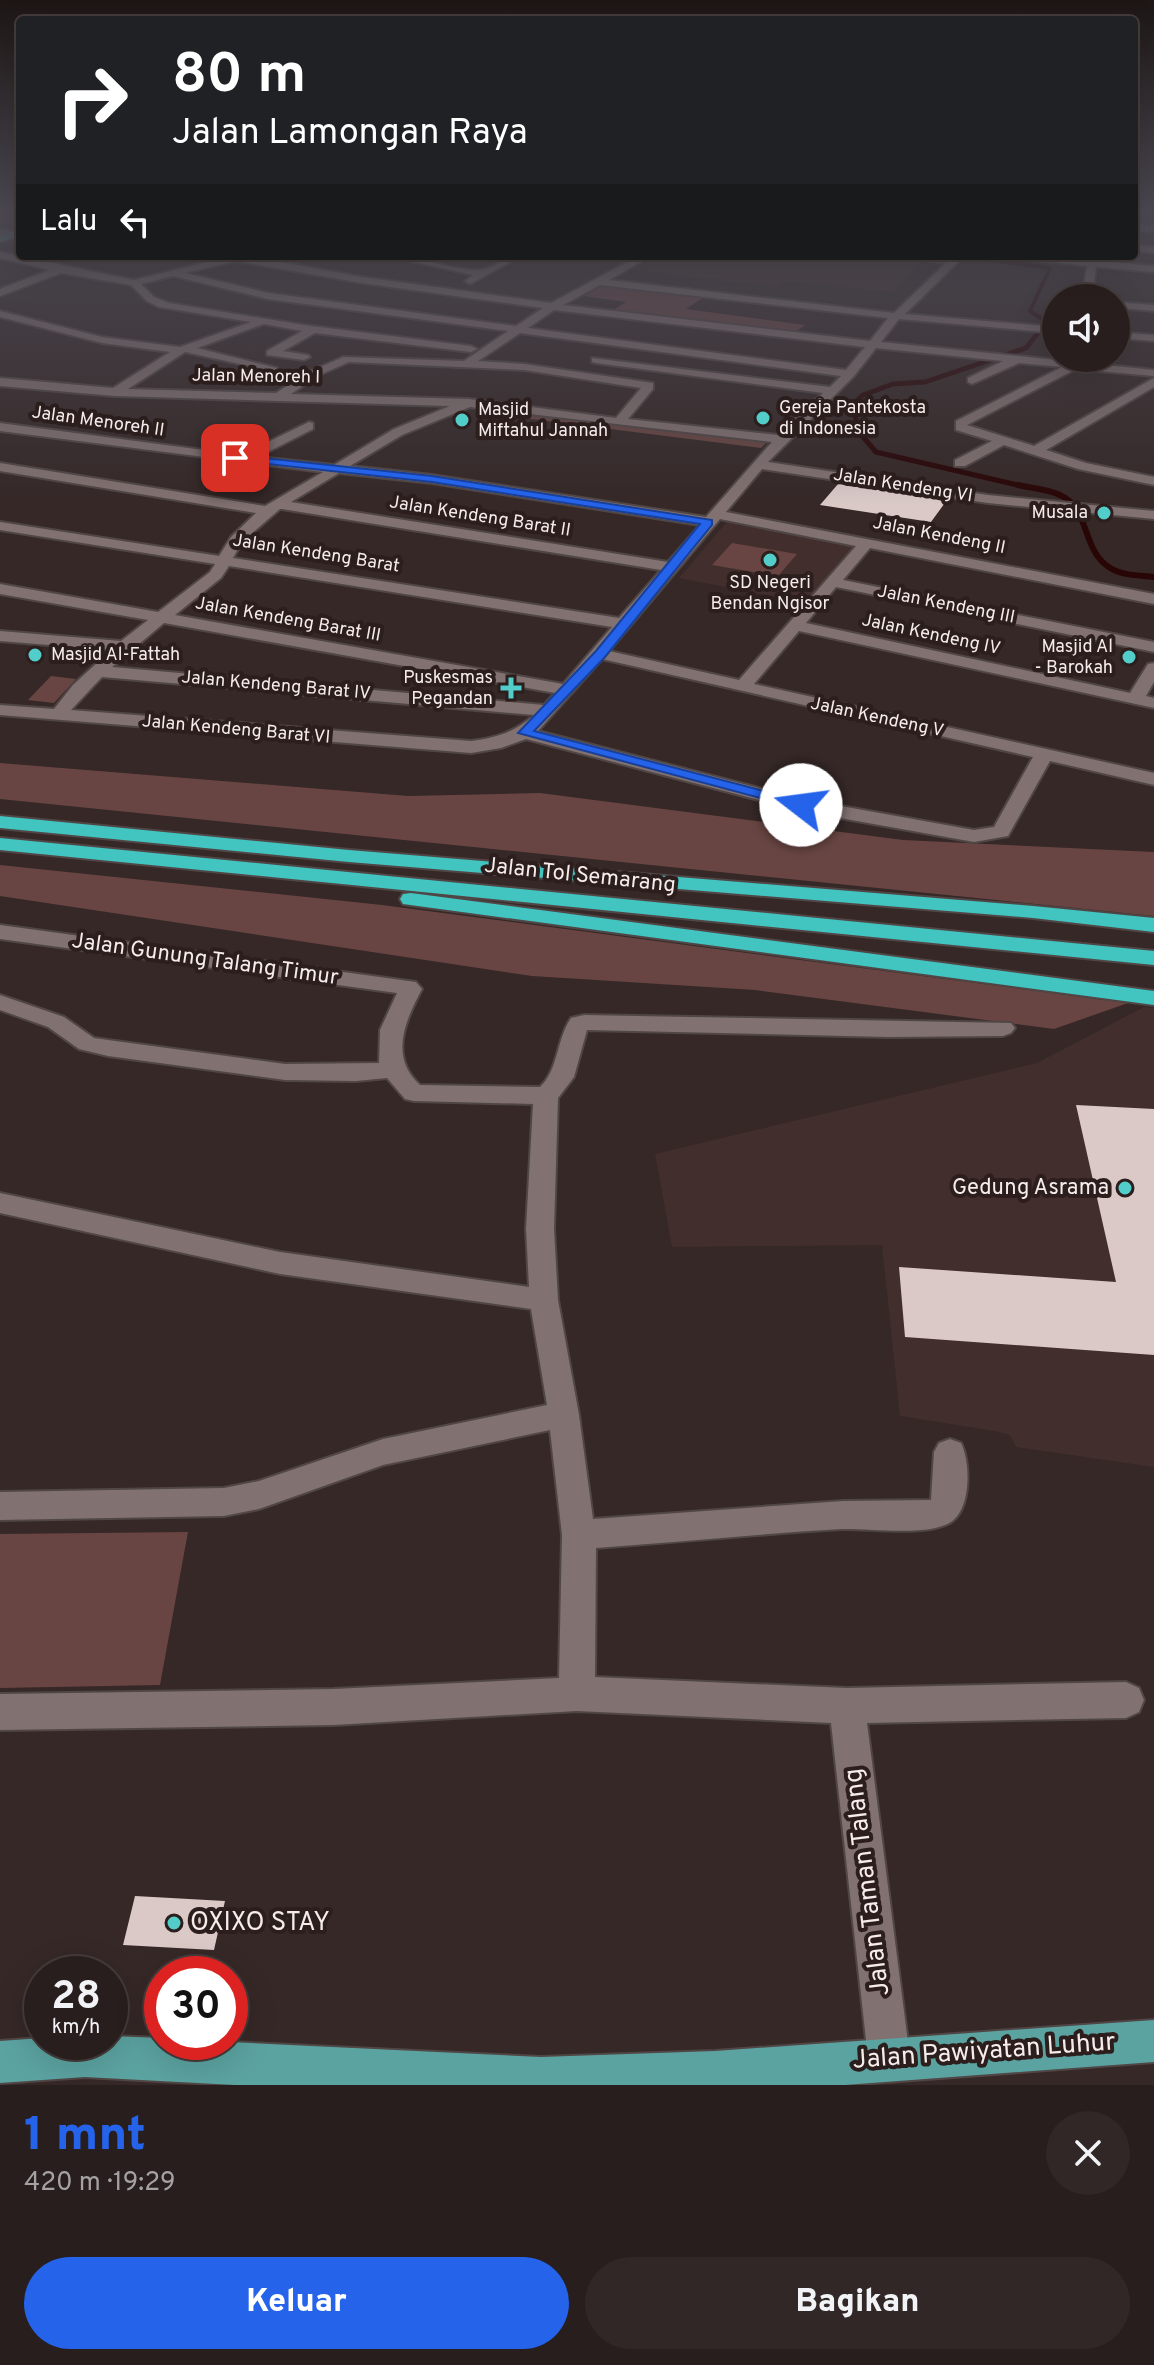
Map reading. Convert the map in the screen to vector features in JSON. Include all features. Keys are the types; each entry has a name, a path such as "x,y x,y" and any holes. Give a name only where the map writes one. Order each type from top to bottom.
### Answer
{"highway":[{"name":"Jalan Tol Semarang","path":"0,822 1154,925"},
{"name":"Jalan Tol Semarang","path":"0,844 1154,958"},
{"path":"105,854 556,920 1154,998"}],"main road":[{"name":"Jalan Pawiyatan Luhur","path":"0,2062 85,2056 541,2079 715,2073 1154,2041"}],"street":[{"path":"205,310 313,329 483,351"},
{"path":"115,392 184,349 287,310"},
{"path":"368,310 850,374"},
{"path":"468,363 546,310"},
{"path":"586,310 1042,362"},
{"path":"846,310 1042,329"},
{"path":"525,733 600,654 760,457 850,374 902,310"},
{"path":"594,321 607,313"},
{"path":"0,314 102,340 184,349 273,370"},
{"path":"576,374 654,319"},
{"path":"304,357 271,353 313,329"},
{"path":"557,344 581,329"},
{"path":"1130,336 1154,338"},
{"path":"972,380 1018,359"},
{"path":"281,395 343,360 529,363 649,387 619,429"},
{"path":"596,360 833,391"},
{"path":"1130,371 1154,373"},
{"path":"1061,372 960,424 965,430 1033,452 1154,481"},
{"name":"Jalan Menoreh I","path":"0,382 115,392 469,403 510,408 505,415 510,422 619,429 679,443"},
{"path":"1033,452 1154,382"},
{"path":"58,715 97,671 125,646 216,575 236,540 275,508 334,468 398,432 469,403"},
{"path":"619,429 634,424 781,439"},
{"path":"242,459 309,426"},
{"name":"Jalan Menoreh II","path":"0,427 334,468"},
{"path":"960,463 1001,442"},
{"name":"Jalan Kendeng VI","path":"760,457 1046,506 1154,515"},
{"path":"1138,478 1154,466"},
{"name":"Jalan Kendeng Barat II","path":"0,467 672,567"},
{"name":"Jalan Kendeng II","path":"334,468 432,479 867,542 1154,599"},
{"name":"Jalan Kendeng Barat","path":"0,526 625,624"},
{"path":"741,688 867,542"},
{"name":"Jalan Kendeng III","path":"832,582 1154,647"},
{"name":"Jalan Kendeng Barat III","path":"0,589 568,690"},
{"name":"Jalan Kendeng IV","path":"793,625 1154,703"},
{"path":"0,636 125,646"},
{"name":"Jalan Kendeng V","path":"600,654 1154,779"},
{"path":"1135,699 1154,668"},
{"name":"Jalan Kendeng Barat IV","path":"97,671 549,711"},
{"name":"Jalan Kendeng Barat VI","path":"0,710 471,747 494,744 525,733"},
{"path":"525,733 801,805 974,836 1001,832 1044,754"},
{"name":"Jalan Gunung Talang Timur","path":"0,932 410,989 391,1033 391,1070"},
{"path":"0,1002 56,1022 87,1044 108,1048 301,1072 353,1075 391,1070 401,1084 414,1093 546,1096"},
{"path":"577,1694 579,1535 564,1415 544,1300 540,1229 546,1096 564,1079 573,1035 579,1023 1003,1028"},
{"path":"0,1203 280,1263 544,1300"},
{"path":"0,1506 251,1499 355,1460 410,1445 564,1415"},
{"path":"579,1535 843,1515 936,1514 949,1505 950,1452"},
{"path":"0,1712 334,1707 577,1694 847,1706 1126,1700"},
{"name":"Jalan Taman Talang","path":"847,1706 889,2058"}],"shaded area":[{"path":"615,310 696,310 805,325 793,334"},
{"path":"521,411 771,438 761,448 515,417"},
{"name":"SD Negeri Bendan Ngisor","path":"730,518 861,543 808,603 679,578"},
{"path":"732,543 797,554 778,576 712,565"},
{"path":"51,676 76,679 54,703 28,700"},
{"path":"0,763 408,796 540,793 903,840 1154,852 1154,916 0,799"},
{"path":"0,865 382,905 1128,1003 1054,1029 755,990 532,976 0,896"},
{"path":"1144,1007 1154,1008 1154,1467 1016,1447 1010,1435 900,1416 882,1245 672,1247 655,1154 1037,1063"},
{"path":"188,1532 160,1685 0,1688 0,1534"}],"building":[{"path":"838,484 947,500 931,522 820,505"},
{"name":"Gedung Asrama","path":"1076,1105 1154,1109 1154,1355 905,1337 899,1267 1116,1282"},
{"name":"OXIXO STAY","path":"135,1896 225,1901 214,1950 123,1945"}],"waterway":[{"path":"1030,310 1047,322 1037,335"},
{"path":"1026,487 876,452 858,431 853,404 863,395 893,384 925,382 1026,348 1038,333"},
{"path":"1018,485 1050,491 1069,501 1081,518 1098,557 1111,569 1154,577"}],"place":[{"name":"Gereja Pantekosta di Indonesia","path":"763,418"},
{"name":"Masjid Miftahul Jannah","path":"462,420"},
{"name":"Musala","path":"1104,513"},
{"name":"SD Negeri Bendan Ngisor","path":"770,560"},
{"name":"Masjid Al-Fattah","path":"35,655"},
{"name":"Masjid Al - Barokah","path":"1129,657"},
{"name":"Puskesmas Pegandan","path":"511,688"},
{"name":"Gedung Asrama","path":"1125,1188"},
{"name":"OXIXO STAY","path":"174,1923"}],"route":[{"path":"235,458 432,479 708,522 600,654 525,733 801,805"}]}
